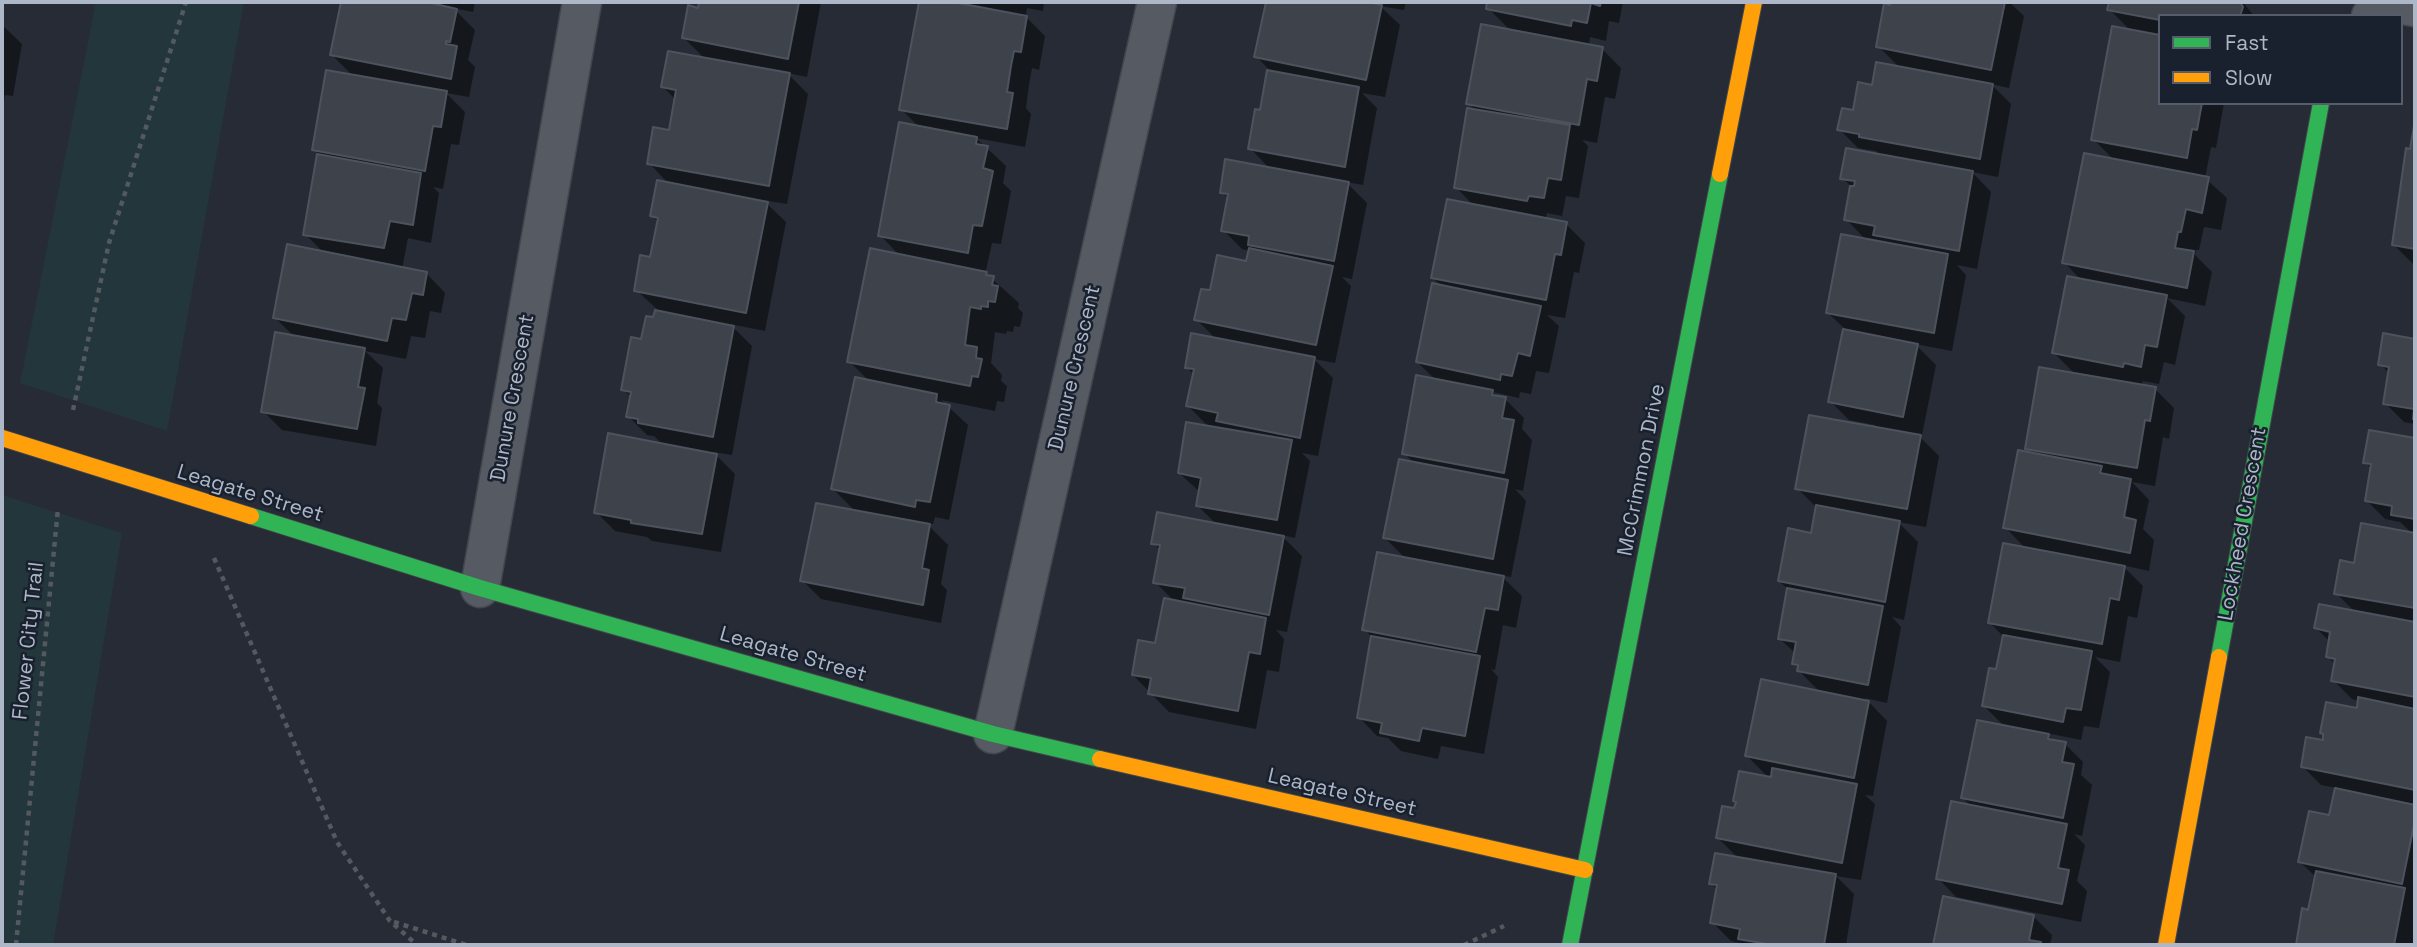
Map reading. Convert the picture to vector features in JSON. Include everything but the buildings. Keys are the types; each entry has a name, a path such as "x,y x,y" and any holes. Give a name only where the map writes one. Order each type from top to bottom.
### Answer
{"street":[{"name":"Dunure Crescent","path":"480,588 582,2"},
{"name":"Dunure Crescent","path":"993,734 1157,2"},
{"name":"McCrimmon Drive","path":"1570,945 1754,2"},
{"path":"2376,14 2398,4 2415,8"},
{"name":"Lockheed Crescent","path":"2166,945 2321,105"},
{"name":"Leagate Street","path":"2,438 480,588 993,734 1585,870"}],"path":[{"path":"72,411 109,243 186,2"},
{"name":"Flower City Trail","path":"16,945 58,508"},
{"path":"214,558 337,842 390,921 417,945"},
{"path":"390,921 467,945"},
{"path":"1464,945 1504,926"}],"green space":[{"path":"96,2 244,2 167,431 20,383"},
{"path":"2,495 122,533 53,945 2,945"}],"traffic: fast":[{"path":"2219,657 2321,105"},
{"path":"1570,945 1720,174"},
{"path":"251,516 480,588 993,734 1100,759"}],"traffic: slow":[{"path":"1720,174 1754,2"},
{"path":"2,438 251,516"},
{"path":"2166,945 2219,657"},
{"path":"1100,759 1585,870"}]}
